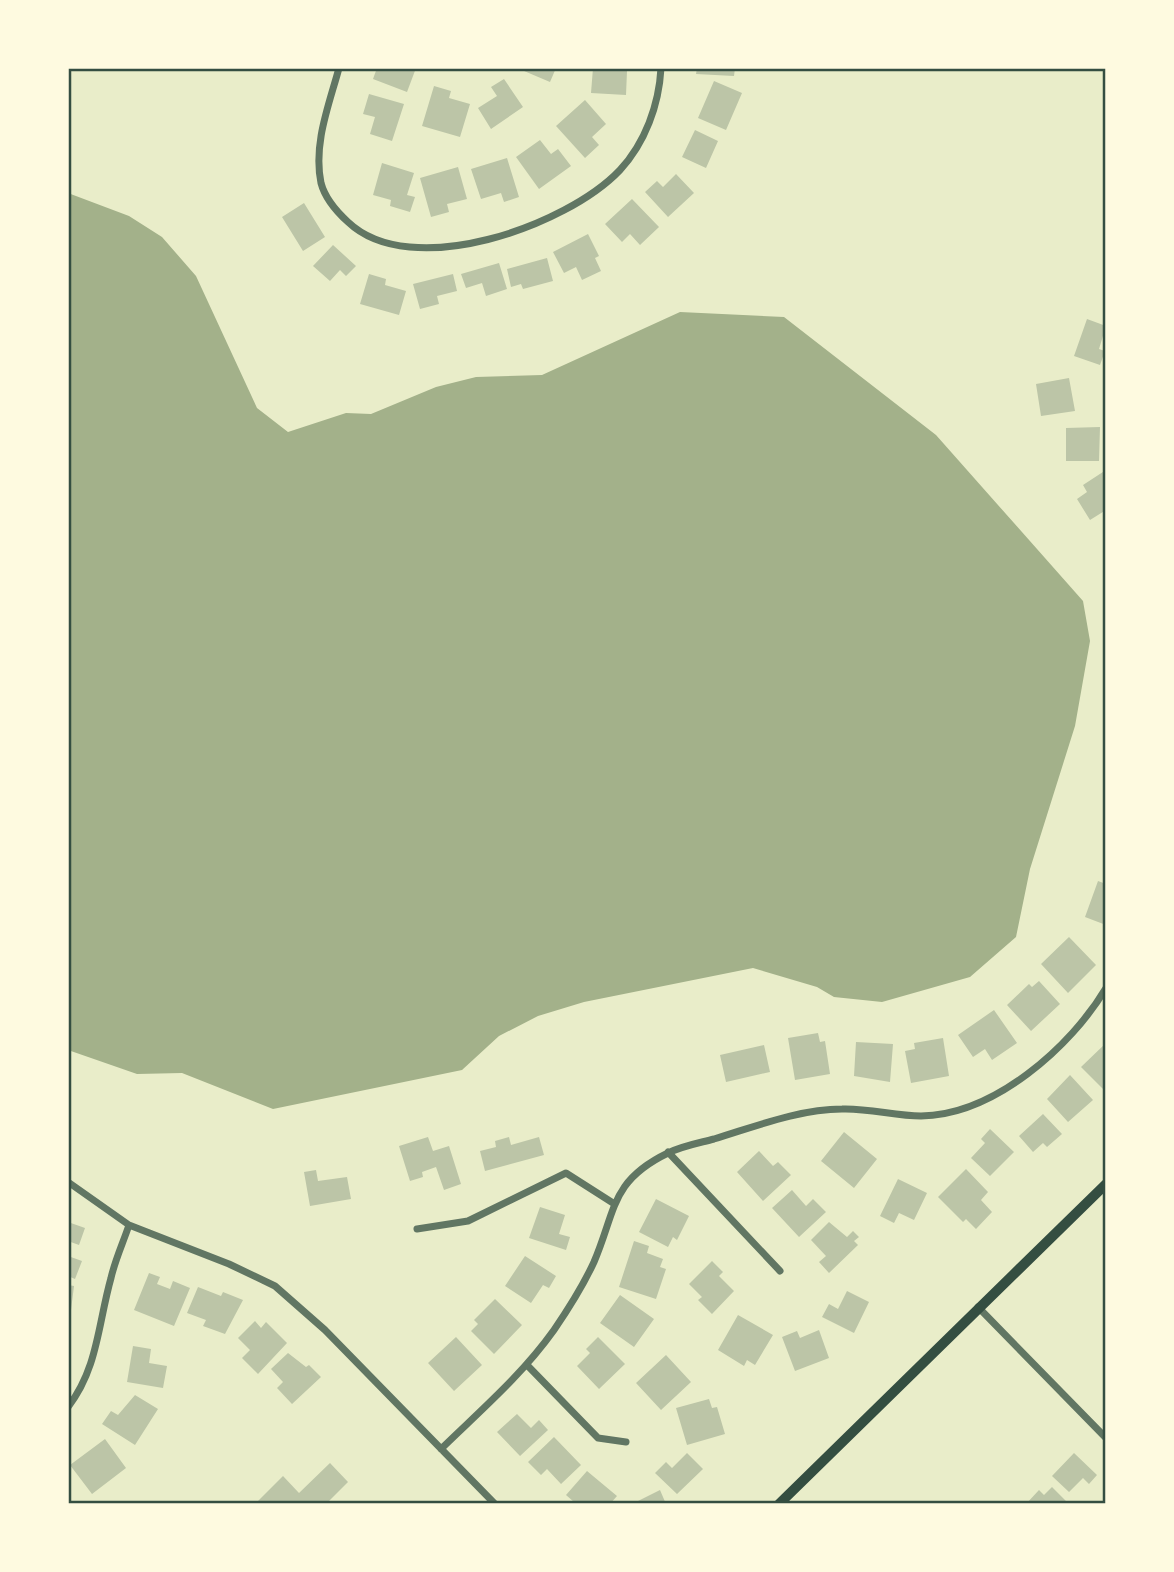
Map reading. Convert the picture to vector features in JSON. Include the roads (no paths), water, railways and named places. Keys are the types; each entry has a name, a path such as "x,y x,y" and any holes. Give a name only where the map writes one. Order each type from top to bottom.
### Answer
{"main road":[{"path":"779,1504 1106,1184"}],"street":[{"path":"339,68 318,142 321,184 335,210 356,230 386,246 419,250 509,235 559,215 619,171 648,130 661,68"},
{"path":"441,1449 527,1365 577,1296 595,1259 613,1203 627,1180 668,1152 783,1119 841,1108 923,1116 964,1108 1009,1087 1049,1056 1093,1009 1106,988"},
{"path":"668,1152 780,1271"},
{"path":"417,1229 468,1221 566,1173 613,1203"},
{"path":"68,1182 129,1225 229,1264 275,1286 325,1330 495,1504"},
{"path":"68,1407 82,1389 93,1364 111,1277 129,1225"},
{"path":"978,1307 1106,1438"},
{"path":"527,1365 598,1438 626,1442"}]}
